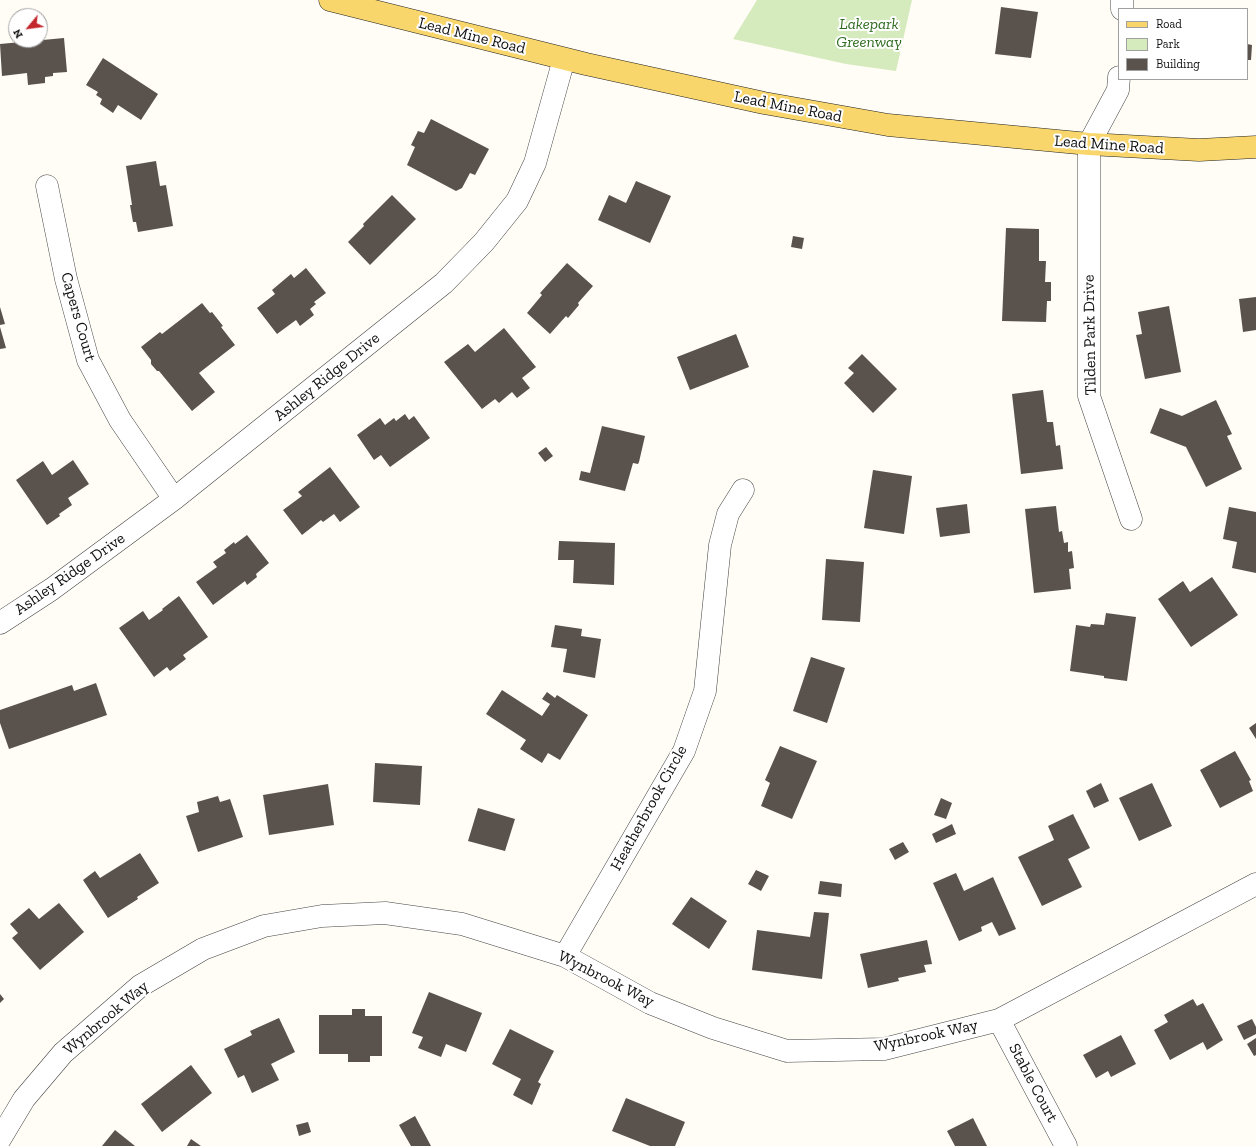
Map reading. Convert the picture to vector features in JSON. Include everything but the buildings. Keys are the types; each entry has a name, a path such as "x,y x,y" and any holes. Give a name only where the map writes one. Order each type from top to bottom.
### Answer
{"main road":[{"name":"Lead Mine Road","path":"330,0 564,59 764,103 888,125 1089,144 1199,150 1256,147"}],"street":[{"name":"Ashley Ridge Drive","path":"0,623 52,590 174,499 444,283 484,242 517,201 535,163 564,59"},
{"path":"1089,144 1118,90 1119,80"},
{"name":"Tilden Park Drive","path":"1089,144 1089,396 1131,519"},
{"name":"Capers Court","path":"47,186 66,279 88,360 120,420 174,499"},
{"name":"Heatherbrook Circle","path":"565,956 684,751 705,691 720,545 728,514 743,490"},
{"name":"Wynbrook Way","path":"0,1139 24,1099 64,1053 140,986 203,949 264,926 322,916 386,913 462,924 565,956 650,1003 713,1028 787,1051 884,1049 999,1020 1256,884"},
{"name":"Stable Court","path":"999,1020 1066,1146"}],"green space":[{"name":"Lakepark Greenway","path":"757,0 912,0 896,71 846,64 733,39"}]}
